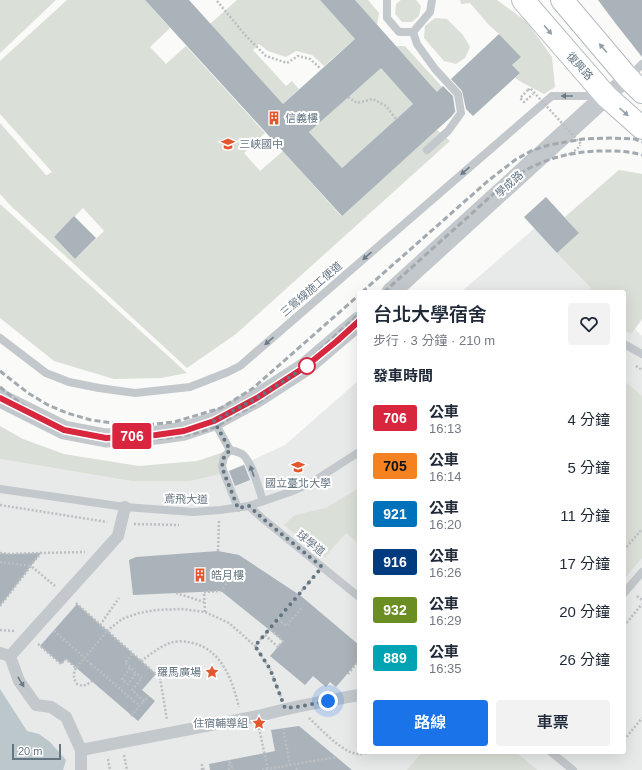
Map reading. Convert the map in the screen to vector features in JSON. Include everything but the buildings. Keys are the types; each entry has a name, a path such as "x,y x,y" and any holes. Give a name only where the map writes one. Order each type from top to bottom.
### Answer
{"main road":[{"name":"復興路","path":"522,0 606,96 642,128"},
{"path":"562,0 637,78"}],"street":[{"name":"學成路","path":"393,290 606,96 637,78"},
{"path":"0,398 64,430 106,438 156,435 184,431 214,421 257,398 305,367 357,323"},
{"path":"81,770 81,750 66,717 51,707 36,705 19,681 5,655 65,594 118,536 125,507"},
{"path":"81,750 357,695"}],"lane":[{"path":"387,0 387,18 398,32 413,32 430,12 432,0"},
{"path":"413,32 417,44 435,69 458,94 461,114 448,131 428,150"},
{"name":"三鶯線施工便道","path":"0,338 46,373 70,382 135,393 190,388 240,366 552,96 606,96"},
{"path":"626,345 642,354"},
{"path":"214,421 230,450"},
{"path":"230,450 237,451 244,455 249,462 263,501"},
{"path":"230,450 224,457 222,466 238,508"},
{"name":"鳶飛大道","path":"0,488 125,507 193,512 220,510 249,506 290,492 311,483 357,453"},
{"name":"球學道","path":"249,506 357,595"},
{"path":"626,591 642,572"},
{"path":"553,754 573,770"}],"path":[{"path":"217,1 246,36 266,56 287,63 298,56 310,59 321,69"},
{"path":"533,94 524,102 520,98 530,88 582,144 580,146"},
{"path":"348,97 357,104 374,98 386,106 396,119"},
{"path":"218,551 220,510"},
{"path":"626,548 642,529"},
{"path":"0,553 104,551"},
{"path":"0,606 41,553"},
{"path":"0,562 30,566 77,604 160,678 169,733"},
{"path":"255,646 322,567"},
{"path":"205,612 204,592 221,591 227,583"},
{"path":"176,593 204,602"},
{"path":"0,598 5,599"},
{"path":"100,625 119,598"},
{"path":"77,604 82,599"},
{"path":"626,624 642,604"},
{"path":"278,619 286,626 302,608"},
{"path":"92,681 85,686 77,684 73,676 74,672 107,631 122,619 139,613 156,610 181,609 205,612 228,623 255,646 270,669 291,708 343,749 357,754"},
{"path":"265,635 278,647 283,640 270,629"},
{"path":"54,631 140,706"},
{"path":"141,661 171,642 194,643 207,649 216,656 230,678 242,719"},
{"path":"40,646 61,664 66,659 76,668"},
{"path":"133,654 124,663 142,678 132,690 144,700"},
{"path":"348,674 357,663"},
{"path":"130,668 122,679 128,684 136,673"},
{"path":"132,716 144,700 149,696"},
{"path":"257,716 268,770"},
{"path":"626,738 642,718"},
{"path":"282,728 290,765"},
{"path":"262,770 336,757"}],"shaded area":[{"path":"0,0 56,0 0,53"},
{"path":"67,0 145,0 170,28 150,47 166,64 186,46 265,133 244,153 260,171 283,151 341,216 437,130 450,141 236,334 187,368 12,207 0,194 0,123 46,175 52,172 0,114 0,61","holes":["83,208 104,231 75,259 54,237"]},
{"path":"237,0 320,0 355,39 324,66 312,55 296,51 286,57 268,51 259,44 253,50 286,86 292,81 299,89 283,104 210,24"},
{"path":"355,0 368,0 379,13 377,25"},
{"path":"401,0 416,0 421,6 419,16 412,22 402,22 395,14 396,4"},
{"path":"460,0 497,0 527,22 552,57 555,87 544,94 515,78 520,73 512,65 520,56 488,24 470,3 461,4"},
{"path":"435,18 447,19 463,35 470,47 465,58 456,64 444,61 424,38 425,26"},
{"path":"396,46 405,46 453,99 456,113"},
{"path":"381,67 413,104 342,168 309,132"},
{"name":"國立臺北大學","path":"619,170 642,174 642,319 635,329 642,336 642,770 0,770 0,459 131,481 224,473 285,445 357,382 357,754 626,754 626,290 463,290 535,228 557,253 579,233 565,217"},
{"path":"619,170 642,174 642,319 631,334 626,331 626,290 589,290 591,288 557,253 579,233 565,217"},
{"path":"0,204 187,373 161,378 114,379 54,361 0,318"},
{"path":"626,383 642,396 642,558 626,577"},
{"path":"0,426 23,439 64,454 139,466 197,461 230,450 224,457 224,473 189,481 131,481 0,459"},
{"path":"357,489 357,542 346,533 324,558 284,525 295,515 326,508"},
{"path":"0,689 27,731 39,734 50,742 66,760 63,770 0,770"},
{"path":"420,754 518,754 537,770 407,770"}],"railway":[{"path":"364,290 489,180 515,160 531,151 549,145 583,139 635,139 642,142"},
{"path":"386,290 498,190 522,172 555,158 591,151 618,151 642,155"},
{"path":"0,371 28,393 48,405 67,413 91,420 120,424 146,425 174,422 221,408 252,389 357,297"},
{"path":"0,387 42,418 72,431 106,438 141,440 191,434 208,430 220,425 265,398 357,316"}],"bus line":[{"name":"706","path":"0,398 64,430 106,438 156,435 184,431 214,421 257,398 305,367 357,323"}],"place":[{"name":"信義樓","path":"274,118"},
{"name":"三峽國中","path":"228,144"},
{"name":"國立臺北大學","path":"298,467"},
{"name":"皓月樓","path":"200,575"},
{"name":"羅馬廣場","path":"212,672"},
{"name":"住宿輔導組","path":"259,723"}],"route":[{"path":"307,366 257,398 214,421 230,450 224,457 222,466 238,508 249,506 322,567 255,646 270,669 285,708 328,701"}]}
